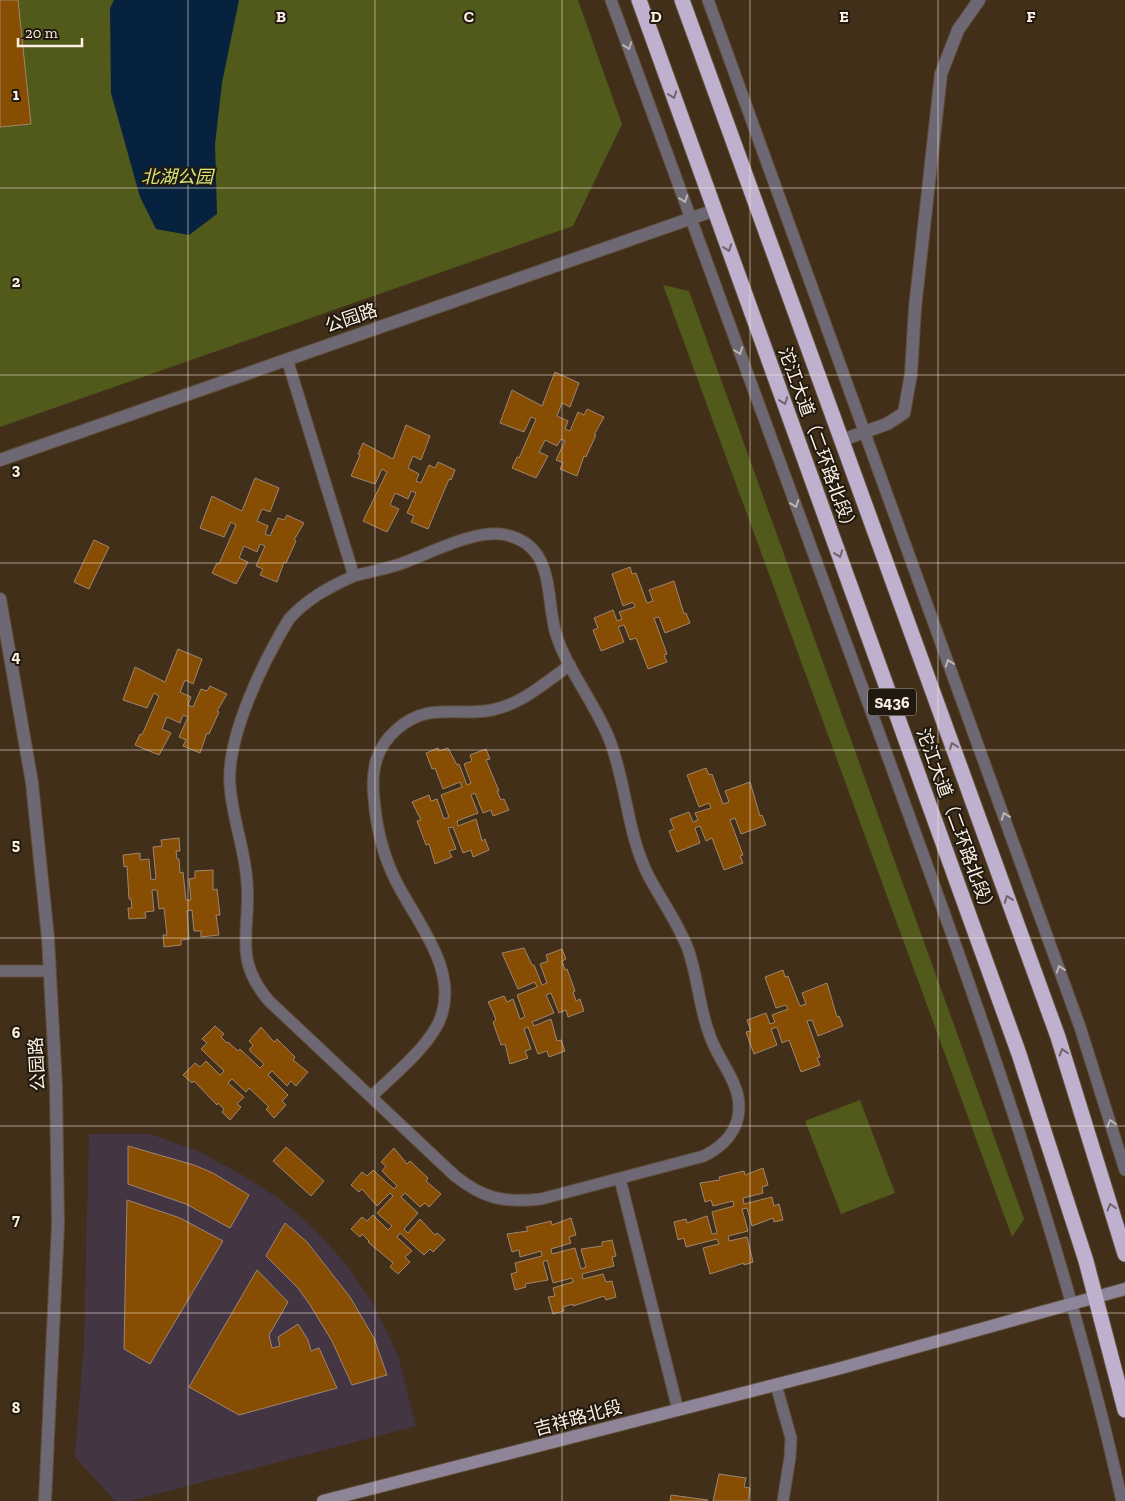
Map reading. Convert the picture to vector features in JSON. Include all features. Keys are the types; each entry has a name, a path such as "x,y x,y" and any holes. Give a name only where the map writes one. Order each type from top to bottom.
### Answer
{"highway":[{"name":"沱江大道（二环路北段）","path":"639,0 1019,1054 1086,1261 1125,1410"},
{"name":"沱江大道（二环路北段）","path":"682,0 1058,1037 1125,1254"}],"street":[{"path":"842,440 887,424 904,413 912,374 915,308 941,74 958,30 979,0"},
{"name":"公园路","path":"0,460 714,210"},
{"name":"公园路","path":"0,599 32,783 50,971 57,1113 58,1225 45,1501"},
{"name":"吉祥路北段","path":"323,1501 841,1368 1125,1290"}],"lane":[{"path":"612,0 997,1064 1072,1304 1101,1406 1122,1501"},
{"path":"708,0 1080,1026 1125,1170"},
{"path":"287,359 354,576"},
{"path":"487,534 504,534 520,539 532,548 541,560 547,576 556,634 609,739 617,760 638,850 688,949 710,1036 738,1094 739,1109 736,1125 728,1139 718,1149 704,1156 541,1199 522,1201 489,1198 472,1190 455,1176 268,1000 255,984 247,966 245,947 248,905 244,858 232,808 229,783 234,740 240,720 289,619 300,606 354,576 397,565 487,534"},
{"path":"371,1097 432,1034 442,1014 444,994 443,977 436,954 393,875 381,843 372,781 374,763 383,742 410,718 427,712 446,710 473,712 492,710 511,704 570,665"},
{"path":"0,971 50,971"},
{"path":"620,1179 678,1410"},
{"path":"776,1385 791,1438 783,1501"}],"shaded area":[{"path":"89,1134 150,1134 196,1150 244,1176 281,1200 314,1229 346,1264 374,1305 398,1355 416,1426 130,1501 115,1501 75,1457 84,1342"}],"green space":[{"name":"北湖公园","path":"0,0 578,0 622,124 573,226 0,427"},
{"path":"663,285 689,291 1024,1219 1012,1237"},
{"path":"860,1100 895,1193 841,1214 805,1121"}],"water":[{"path":"114,0 239,0 222,83 215,144 217,214 189,235 156,229 140,197 111,93 110,8"}],"building":[{"path":"0,0 18,0 31,124 0,127"},
{"path":"555,372 579,383 570,407 562,403 557,416 568,421 565,429 570,431 578,412 584,415 587,409 604,417 594,435 596,435 586,457 584,456 577,476 560,469 563,463 556,460 565,441 561,439 557,446 545,440 539,452 548,456 536,478 512,468 517,457 519,458 536,419 531,417 524,432 500,423 512,390 542,406"},
{"path":"406,425 430,436 421,460 413,456 408,468 419,474 416,481 421,483 429,465 435,468 438,462 455,470 451,480 449,479 428,529 411,522 414,516 407,513 416,493 411,491 408,499 395,493 390,505 399,509 387,532 363,521 387,472 382,469 375,484 351,476 363,443 393,459"},
{"path":"255,478 279,488 270,512 262,509 257,521 268,526 265,534 270,536 278,518 284,520 287,515 304,523 294,540 296,541 286,563 284,562 277,582 260,575 263,569 256,566 265,546 260,544 257,552 244,546 239,558 248,562 236,584 212,573 217,563 219,564 236,525 231,522 224,537 200,528 212,496 242,511"},
{"path":"94,540 109,547 89,589 74,582"},
{"path":"630,567 632,574 636,573 647,603 653,601 649,590 674,581 684,614 686,613 690,623 665,633 659,617 654,618 667,654 664,655 667,662 648,669 636,638 630,640 624,625 618,627 624,642 601,651 593,630 598,628 594,618 613,610 617,621 622,619 619,612 635,607 633,602 623,606 612,574"},
{"path":"178,649 202,659 193,684 185,680 180,692 191,697 188,705 193,707 201,689 207,691 210,686 227,694 217,711 219,712 209,734 207,733 200,753 183,746 186,740 179,737 188,717 183,715 180,723 167,717 162,729 171,733 159,755 135,745 140,734 142,735 159,696 154,693 147,708 123,700 135,667 165,682"},
{"path":"438,748 439,751 448,748 457,765 459,764 467,785 471,783 464,764 472,761 470,755 486,749 490,759 486,760 499,791 497,791 501,800 504,799 509,810 493,816 491,810 483,813 475,793 471,795 478,813 457,821 458,826 476,819 482,841 485,839 489,850 473,857 471,850 463,853 453,827 448,828 456,849 449,851 452,857 435,864 429,844 426,845 417,821 421,820 412,802 429,795 431,801 437,799 444,819 449,817 441,795 462,787 460,782 443,789 435,768 432,769 426,753"},
{"path":"706,768 709,775 712,774 723,804 729,802 725,791 750,782 760,816 762,815 766,825 741,834 735,818 730,820 743,855 740,856 743,863 724,870 712,838 706,841 700,826 695,828 700,843 677,852 669,831 674,829 670,819 689,812 693,822 698,820 695,813 711,808 709,803 699,807 687,775"},
{"path":"179,838 180,851 176,851 177,859 179,859 180,873 183,872 186,900 191,900 189,879 195,878 195,871 213,870 213,890 217,889 220,915 216,915 219,935 201,937 201,931 194,931 192,910 187,911 189,939 181,940 181,945 164,947 163,935 167,935 164,908 159,909 157,890 152,890 154,911 145,912 146,918 129,919 128,908 132,908 131,899 129,899 127,866 124,867 123,855 140,853 140,860 149,859 151,880 156,879 153,847 162,846 161,840"},
{"path":"524,948 532,965 534,965 542,985 547,983 540,964 548,961 546,955 562,949 566,959 562,961 575,991 573,992 576,1001 580,999 584,1011 568,1017 566,1010 559,1013 551,993 546,995 554,1013 532,1022 534,1026 551,1019 557,1041 561,1040 565,1051 549,1057 547,1051 538,1054 528,1027 524,1029 531,1049 525,1051 528,1058 510,1064 505,1044 501,1045 493,1022 496,1020 488,1002 504,996 507,1002 513,999 520,1019 525,1017 517,995 537,987 535,982 518,989 502,953"},
{"path":"783,970 785,977 788,976 800,1006 806,1004 802,993 827,983 837,1017 839,1016 843,1026 818,1036 812,1020 807,1021 820,1057 817,1058 820,1065 801,1072 789,1040 782,1043 777,1027 771,1029 777,1045 754,1054 746,1032 751,1031 747,1020 766,1013 770,1024 775,1022 772,1015 788,1009 786,1005 776,1008 765,977"},
{"path":"215,1026 224,1034 221,1037 227,1043 238,1051 240,1049 260,1068 264,1064 249,1050 253,1045 249,1041 261,1027 274,1042 277,1039 295,1057 293,1060 308,1072 296,1086 291,1081 287,1086 272,1071 268,1075 288,1095 282,1101 286,1105 274,1118 266,1109 269,1107 249,1088 246,1092 232,1079 228,1083 244,1097 237,1104 241,1107 230,1120 222,1112 224,1109 218,1103 217,1105 194,1081 192,1083 183,1075 195,1063 200,1067 206,1061 220,1075 224,1071 201,1049 207,1043 202,1039"},
{"path":"128,1146 194,1165 213,1173 249,1195 230,1228 186,1204 128,1184"},
{"path":"286,1147 324,1181 311,1196 273,1161"},
{"path":"394,1148 407,1164 410,1161 428,1178 426,1181 441,1194 429,1207 425,1203 420,1207 405,1193 401,1197 418,1213 404,1229 408,1233 420,1219 435,1235 437,1233 445,1240 433,1252 430,1249 424,1255 400,1233 397,1237 412,1251 405,1257 410,1262 398,1274 390,1267 393,1263 368,1242 362,1234 360,1237 351,1229 362,1217 367,1221 373,1215 388,1230 392,1226 377,1213 393,1196 390,1193 377,1206 362,1189 359,1192 351,1185 362,1172 367,1176 373,1170 394,1189 397,1186 382,1171 386,1166 381,1162"},
{"path":"763,1168 768,1185 762,1187 763,1193 743,1198 744,1204 772,1197 774,1206 779,1204 783,1220 774,1222 773,1218 752,1226 747,1208 742,1209 748,1231 728,1236 729,1241 747,1237 753,1262 710,1274 703,1248 719,1244 717,1239 686,1247 684,1238 678,1240 674,1222 686,1219 687,1223 707,1216 712,1234 717,1233 712,1212 734,1206 733,1201 713,1206 711,1200 705,1202 700,1183 720,1180 719,1177 744,1171 745,1175"},
{"path":"127,1200 180,1218 223,1241 150,1364 124,1349"},
{"path":"571,1218 576,1235 569,1237 571,1243 551,1249 552,1254 575,1248 581,1269 586,1267 581,1249 602,1246 602,1242 612,1240 616,1256 612,1257 614,1266 582,1274 583,1279 603,1274 606,1282 612,1281 616,1297 606,1300 604,1296 573,1306 573,1304 563,1307 564,1311 553,1314 548,1297 555,1296 553,1288 573,1282 572,1278 553,1283 547,1260 543,1262 548,1280 525,1284 526,1287 515,1290 511,1274 517,1272 515,1263 542,1256 541,1251 520,1257 519,1250 512,1252 507,1234 528,1231 526,1227 551,1221 552,1225"},
{"path":"285,1223 307,1242 350,1297 374,1338 387,1375 352,1385 332,1341 310,1305 298,1288 266,1256"},
{"path":"257,1270 288,1302 269,1335 272,1348 280,1346 278,1337 298,1324 308,1340 311,1351 319,1348 337,1388 239,1415 189,1387"},
{"path":"719,1474 746,1478 744,1487 750,1488 748,1501 713,1501"},
{"path":"671,1495 708,1500 670,1501"}]}
